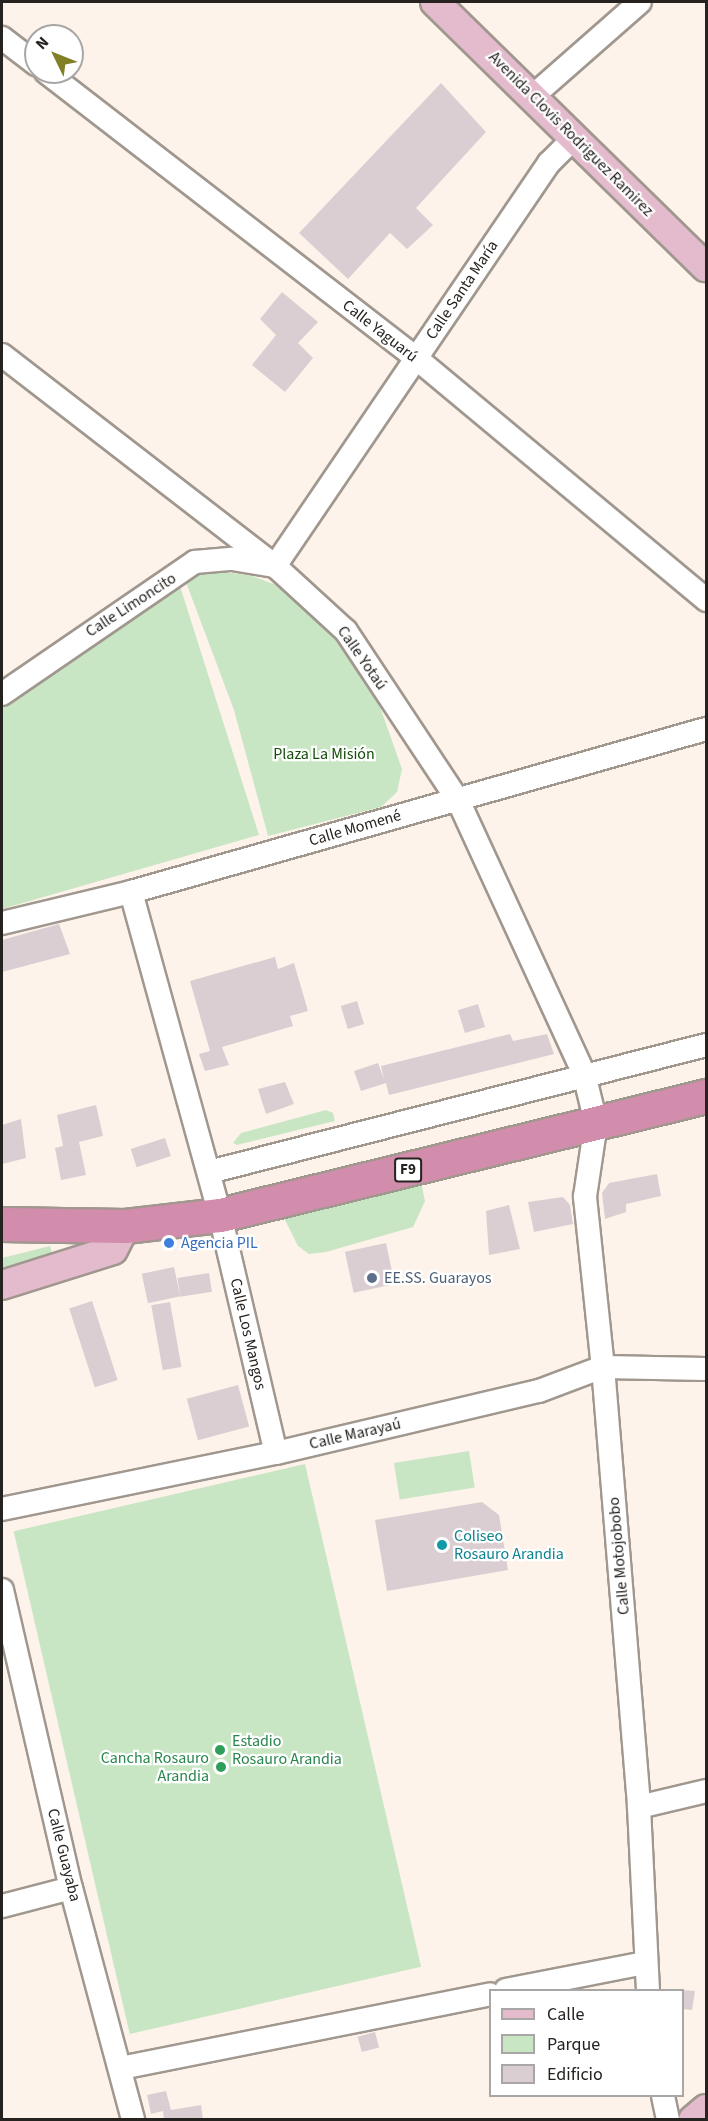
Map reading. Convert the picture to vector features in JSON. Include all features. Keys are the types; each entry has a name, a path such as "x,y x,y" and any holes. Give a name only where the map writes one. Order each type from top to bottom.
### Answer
{"highway":[{"name":"F9","path":"2,1224 125,1226 220,1215 706,1096"}],"main road":[{"name":"Avenida Clovis Rodriguez Ramirez","path":"435,2 706,267"},
{"path":"2,1285 113,1250 125,1226"},
{"path":"693,2120 706,2109"}],"street":[{"path":"533,96 640,2"},
{"path":"2,38 24,55"},
{"name":"Calle Yaguarú","path":"62,84 416,358 706,600"},
{"name":"Calle Santa María","path":"275,566 549,163 574,138"},
{"name":"Calle Yotaú","path":"2,355 275,566 346,631 458,800 584,1074 596,1123"},
{"name":"Calle Limoncito","path":"2,694 195,562 232,559 275,566"},
{"name":"Calle Momené","path":"2,923 130,892 706,729"},
{"name":"Calle Los Mangos","path":"130,892 220,1215 276,1453"},
{"path":"208,1172 584,1074 706,1045"},
{"name":"Calle Motojobobo","path":"596,1123 585,1197 603,1367 639,1807 648,1989"},
{"name":"Calle Marayaú","path":"2,1509 276,1453 539,1391 603,1367 706,1369"},
{"name":"Calle Guayaba","path":"2,1590 72,1888 133,2120"},
{"path":"639,1807 706,1791"},
{"path":"2,1906 72,1888"},
{"path":"511,1989 645,1963"},
{"path":"121,2068 489,1994"},
{"path":"663,2097 668,2120"}],"green space":[{"name":"Plaza La Misión","path":"200,568 252,576 279,586 294,595 352,658 379,704 402,769 397,792 381,807 268,836 234,710 184,577"},
{"path":"179,583 259,835 2,909 2,707"},
{"path":"326,1110 333,1113 335,1121 237,1145 233,1143 241,1133"},
{"path":"421,1182 425,1201 413,1227 326,1252 309,1254 298,1246 283,1216"},
{"path":"50,1246 53,1256 2,1272 2,1258"},
{"path":"469,1451 475,1488 400,1499 394,1463"},
{"name":"Estadio Rosauro Arandia","path":"305,1464 421,1967 130,2034 14,1531"}],"building":[{"path":"441,83 486,132 416,208 433,225 407,249 390,233 348,279 299,233"},
{"path":"282,292 318,322 298,343 313,358 285,392 252,365 276,335 260,319"},
{"path":"59,924 70,954 2,972 2,940"},
{"path":"275,957 278,969 294,963 308,1011 290,1016 293,1026 222,1047 229,1065 205,1071 199,1054 210,1051 190,981"},
{"path":"357,1001 364,1024 348,1029 341,1006"},
{"path":"478,1004 485,1027 465,1033 458,1010"},
{"path":"510,1034 513,1041 547,1034 554,1054 389,1095 386,1083 361,1091 354,1071 378,1063 384,1079 381,1066"},
{"path":"285,1082 294,1104 266,1114 258,1089"},
{"path":"96,1105 103,1136 79,1142 86,1175 61,1180 55,1148 63,1146 57,1115"},
{"path":"21,1119 26,1158 2,1164 2,1125"},
{"path":"165,1138 171,1156 137,1167 131,1149"},
{"path":"657,1174 661,1196 626,1204 626,1212 605,1219 602,1193 609,1183"},
{"path":"563,1197 570,1205 573,1224 534,1232 528,1202"},
{"path":"509,1205 520,1249 489,1255 486,1211"},
{"path":"386,1243 395,1284 354,1293 345,1252"},
{"path":"174,1267 180,1296 148,1303 142,1274"},
{"path":"209,1273 212,1292 180,1297 177,1278"},
{"path":"92,1301 118,1380 95,1387 69,1308"},
{"path":"170,1302 181,1367 163,1370 151,1305"},
{"path":"238,1385 249,1427 198,1440 187,1399"},
{"name":"Coliseo Rosauro Arandia","path":"482,1502 499,1515 508,1570 387,1591 375,1520"},
{"path":"684,1990 695,1991 692,2010 684,2009"},
{"path":"375,2032 379,2047 362,2052 358,2037"},
{"path":"166,2091 171,2110 201,2105 203,2120 164,2120 163,2111 151,2114 147,2095"}],"place":[{"name":"Agencia PIL","path":"169,1243"},
{"name":"EE.SS. Guarayos","path":"372,1278"},
{"name":"Coliseo Rosauro Arandia","path":"442,1545"},
{"name":"Estadio Rosauro Arandia","path":"220,1750"},
{"name":"Cancha Rosauro Arandia","path":"221,1767"}]}
